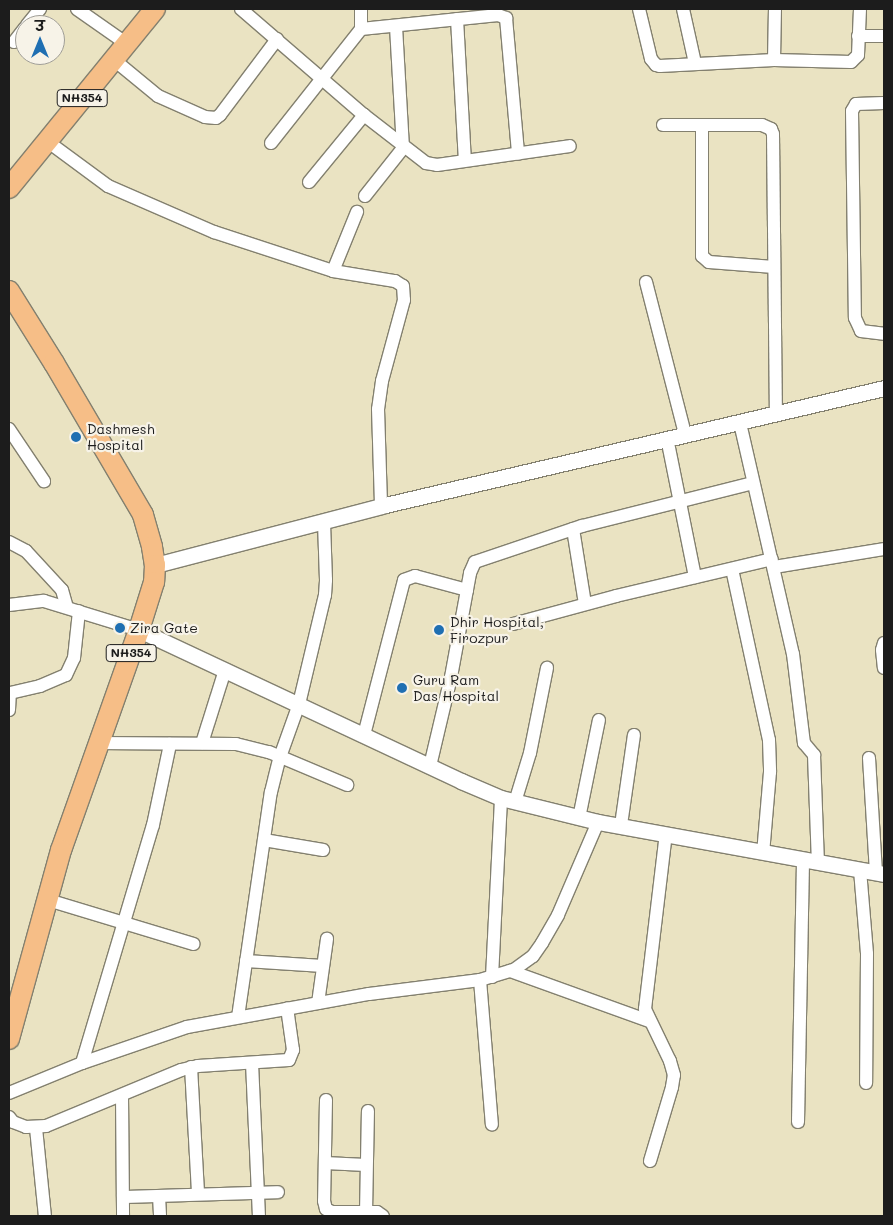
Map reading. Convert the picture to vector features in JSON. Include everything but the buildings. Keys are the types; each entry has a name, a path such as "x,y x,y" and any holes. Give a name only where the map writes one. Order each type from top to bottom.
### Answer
{"highway":[{"name":"NH354","path":"9,188 155,9"},
{"name":"NH354","path":"9,291 54,363 143,515 155,566 154,582 139,630 97,743 61,850 9,1039"}],"street":[{"path":"77,9 127,44"},
{"path":"241,9 403,148 431,164 570,146"},
{"path":"271,143 361,29 361,9"},
{"path":"639,9 652,63 660,66 774,60 851,62 858,55 860,9"},
{"path":"683,9 695,63"},
{"path":"774,60 775,9"},
{"path":"361,29 503,16 507,21 518,153"},
{"path":"457,19 464,160"},
{"path":"365,196 403,148 396,26"},
{"path":"858,36 884,36"},
{"path":"113,59 158,96 205,116 216,118 276,38"},
{"path":"884,103 856,104 852,111 855,318 861,330 884,334"},
{"path":"310,182 364,115"},
{"path":"663,125 762,125 771,128 774,134 776,414"},
{"path":"702,125 702,256 709,262 774,267"},
{"path":"47,141 96,179 130,196 214,232 333,271 395,280 403,286 405,292 382,382 378,409 381,506"},
{"path":"333,271 357,212"},
{"path":"646,282 685,434"},
{"path":"155,566 381,506 884,388"},
{"path":"740,423 793,654 804,743 814,755 798,1122"},
{"path":"9,429 44,481"},
{"path":"667,438 695,577"},
{"path":"430,766 451,677 471,567 479,559 573,529 753,483"},
{"path":"238,1017 264,840 280,756 298,704 325,595 324,522"},
{"path":"573,529 585,604"},
{"path":"9,542 26,551 62,590 73,609 74,658 66,675 40,686 10,694 9,710"},
{"path":"512,624 585,604 732,569 884,550"},
{"path":"732,569 769,740 770,772 762,853"},
{"path":"364,735 404,580 415,576 467,590"},
{"path":"9,605 44,601 139,630 430,766 508,800 598,822 810,862 880,873 869,758"},
{"path":"884,643 882,650 884,668"},
{"path":"492,1125 486,979 508,800 530,753 547,668"},
{"path":"202,743 225,670"},
{"path":"579,818 599,720"},
{"path":"621,825 634,736"},
{"path":"97,743 236,744 280,756 347,785"},
{"path":"82,1063 155,818 170,744"},
{"path":"9,1093 82,1063 170,1031 369,994 486,979 510,971 525,963 542,943 558,914 598,822"},
{"path":"650,1162 674,1075 666,1052 649,1021 644,998 666,834"},
{"path":"264,840 323,850"},
{"path":"860,870 867,972 866,1083"},
{"path":"48,900 194,944"},
{"path":"318,1003 327,939"},
{"path":"246,961 323,966"},
{"path":"510,971 649,1021"},
{"path":"9,1117 18,1125 36,1128 46,1126 192,1067 208,1064 283,1062 292,1057 293,1050 287,1008"},
{"path":"252,1063 259,1216"},
{"path":"192,1067 198,1194"},
{"path":"122,1095 123,1216"},
{"path":"326,1100 324,1205 329,1210 343,1214 376,1212 383,1216"},
{"path":"366,1212 368,1111"},
{"path":"36,1128 45,1216"},
{"path":"325,1163 366,1165"},
{"path":"123,1197 278,1192"},
{"path":"159,1196 160,1216"}],"place":[{"name":"Dashmesh Hospital","path":"76,437"},
{"name":"Zira Gate","path":"120,628"},
{"name":"Dhir Hospital, Firozpur","path":"439,630"},
{"name":"Guru Ram Das Hospital","path":"402,688"}]}
